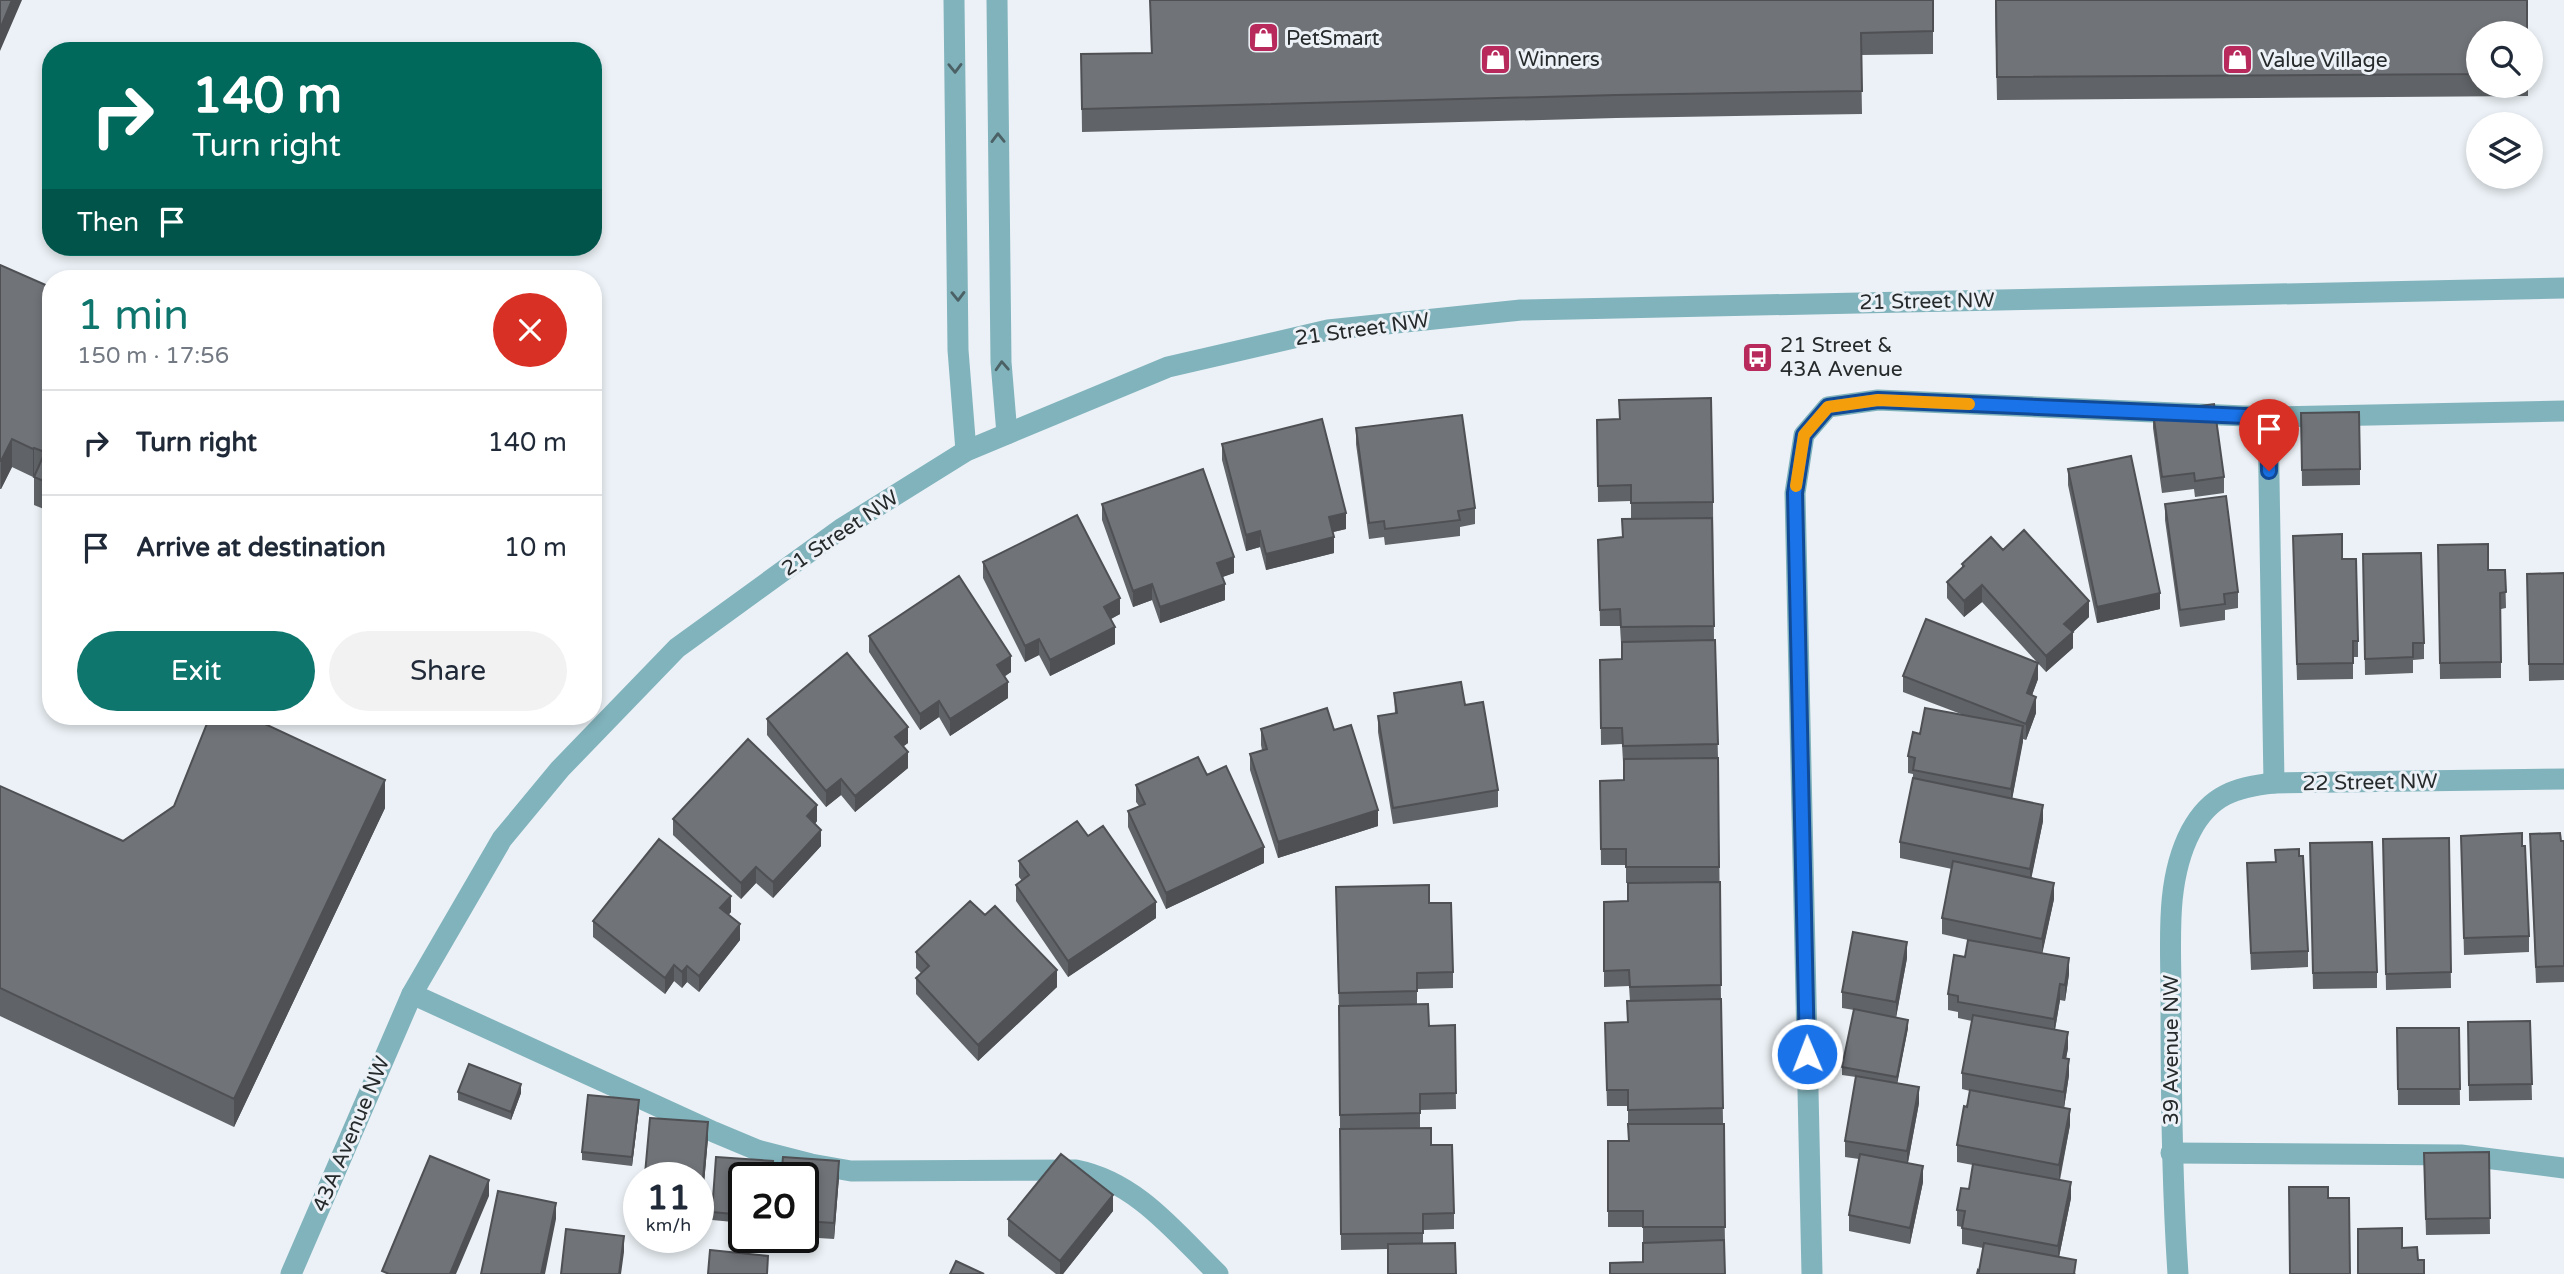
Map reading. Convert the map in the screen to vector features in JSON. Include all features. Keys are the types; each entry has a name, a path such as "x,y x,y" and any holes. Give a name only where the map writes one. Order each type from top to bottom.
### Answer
{"street":[{"path":"954,0 958,350 966,451"},
{"path":"997,0 1001,362 1007,434"},
{"name":"21 Street NW","path":"412,993 502,839 560,769 677,649 841,528 966,451 1168,367 1328,330 1521,310 2564,288"},
{"path":"1812,1274 1795,493 1804,435 1828,407 1878,400 2268,417 2564,411"},
{"path":"2268,417 2274,783"},
{"name":"22 Street NW","path":"2192,829 2206,810 2223,796 2244,786 2274,783 2564,779"},
{"name":"39 Avenue NW","path":"2178,1274 2171,1153 2174,876 2192,829"},
{"path":"412,993 757,1150 851,1171 1076,1170 1098,1174 1145,1203 1218,1274"},
{"name":"43A Avenue NW","path":"291,1274 412,993"},
{"path":"2171,1153 2461,1155 2564,1168"}],"building":[{"path":"0,0 12,0 0,29"},
{"path":"1150,0 1933,0 1933,31 1861,33 1862,91 1082,109 1081,54 1152,53"},
{"name":"Value Village","path":"1996,0 2527,0 2527,21 2466,21 2466,74 1997,77"},
{"path":"0,265 42,283 42,451 12,439 0,461"},
{"path":"1711,398 1713,502 1631,503 1631,485 1598,486 1597,420 1620,419 1619,400"},
{"path":"2214,404 2224,477 2195,481 2194,473 2162,477 2153,412"},
{"path":"2359,412 2360,469 2302,470 2301,413"},
{"path":"1462,415 1475,508 1458,511 1460,520 1385,529 1384,521 1369,523 1356,428"},
{"path":"1322,419 1346,513 1329,517 1334,537 1266,554 1260,531 1246,535 1222,444"},
{"path":"2131,456 2160,593 2097,607 2068,469"},
{"path":"42,459 42,480 34,477"},
{"path":"1203,469 1234,557 1217,563 1225,584 1160,607 1152,584 1133,591 1102,504"},
{"path":"2226,496 2238,592 2224,594 2225,604 2180,610 2165,504"},
{"path":"1077,515 1120,598 1104,607 1115,627 1050,660 1039,639 1025,646 983,562"},
{"path":"1712,518 1714,626 1621,627 1620,609 1600,610 1598,540 1623,537 1622,519"},
{"path":"2024,530 2089,601 2064,624 2073,632 2046,656 1982,585 1964,601 1947,582 1991,537 2003,550"},
{"path":"2342,534 2342,559 2356,559 2358,641 2353,641 2353,663 2297,664 2293,536"},
{"path":"2488,544 2488,570 2505,570 2506,592 2500,593 2501,662 2440,663 2438,545"},
{"path":"2421,553 2424,643 2413,643 2413,657 2365,659 2363,554"},
{"path":"2564,573 2564,664 2529,664 2527,574"},
{"path":"959,576 1011,656 997,665 1008,682 950,719 939,701 920,714 869,636"},
{"path":"1926,619 2038,663 2027,693 2036,697 2026,724 1903,676"},
{"path":"1715,640 1718,744 1623,746 1622,728 1601,728 1600,660 1622,659 1622,642"},
{"path":"847,653 908,727 895,737 908,752 855,796 841,779 826,791 767,719"},
{"path":"1461,682 1465,705 1483,702 1498,790 1393,808 1378,716 1397,713 1394,693"},
{"path":"1327,708 1334,730 1351,725 1378,810 1278,842 1250,754 1267,749 1261,729"},
{"path":"1925,708 2023,726 2011,789 1913,770 1915,758 1908,756 1913,732 1920,734"},
{"path":"206,725 267,725 385,780 234,1099 0,988 0,786 123,841 174,806"},
{"path":"748,739 817,805 807,816 821,830 773,882 756,867 741,883 673,819"},
{"path":"1198,757 1207,775 1226,766 1264,847 1166,893 1128,811 1145,804 1136,785"},
{"path":"1718,758 1719,867 1626,867 1626,849 1601,849 1600,781 1624,780 1624,759"},
{"path":"1913,778 2043,805 2030,869 1900,842"},
{"path":"1077,821 1088,836 1103,826 1156,902 1068,961 1016,885 1029,875 1019,861"},
{"path":"2522,833 2522,846 2525,846 2529,936 2464,938 2461,836"},
{"path":"2560,833 2561,841 2564,841 2564,966 2536,967 2530,834"},
{"path":"2449,838 2451,972 2386,974 2383,839"},
{"path":"659,839 731,896 720,908 740,924 699,976 687,966 682,972 674,965 665,978 593,921"},
{"path":"2372,842 2377,972 2313,973 2310,843"},
{"path":"2299,849 2299,856 2303,856 2308,951 2251,953 2247,863 2276,862 2275,850"},
{"path":"1953,861 2054,883 2042,939 1942,918"},
{"path":"1720,882 1721,985 1630,987 1629,970 1604,971 1604,902 1628,901 1628,883"},
{"path":"1429,885 1429,903 1451,903 1453,972 1417,973 1417,991 1339,993 1336,887"},
{"path":"970,901 985,915 995,906 1057,970 978,1045 916,978 929,966 916,952"},
{"path":"1853,932 1907,942 1896,1002 1842,992"},
{"path":"1968,940 2069,958 2065,985 2060,984 2054,1019 1958,1002 1958,996 1948,994 1954,955 1965,957"},
{"path":"1721,999 1723,1108 1628,1110 1628,1090 1607,1090 1605,1023 1628,1022 1627,1001"},
{"path":"1428,1004 1429,1026 1455,1025 1456,1093 1420,1094 1420,1113 1340,1115 1339,1006"},
{"path":"1854,1009 1908,1020 1897,1077 1842,1067"},
{"path":"1973,1015 2068,1032 2063,1058 2069,1059 2064,1092 1962,1073"},
{"path":"2530,1021 2532,1084 2469,1085 2468,1022"},
{"path":"2397,1028 2459,1028 2460,1089 2398,1089"},
{"path":"469,1064 521,1084 511,1112 458,1092"},
{"path":"1856,1076 1919,1087 1907,1151 1845,1141"},
{"path":"1970,1090 2070,1109 2059,1165 1957,1145 1964,1106 1967,1107"},
{"path":"588,1095 639,1100 632,1157 582,1152"},
{"path":"650,1118 708,1122 704,1162 646,1162"},
{"path":"1628,1124 1724,1124 1725,1227 1643,1227 1643,1211 1608,1211 1608,1141 1629,1141"},
{"path":"1431,1128 1431,1145 1452,1145 1454,1213 1423,1214 1423,1233 1341,1234 1340,1129"},
{"path":"2489,1152 2490,1218 2426,1219 2424,1153"},
{"path":"1061,1154 1113,1195 1060,1261 1008,1219"},
{"path":"1860,1154 1923,1166 1910,1228 1849,1215"},
{"path":"430,1156 489,1180 450,1274 389,1274 382,1271"},
{"path":"716,1157 773,1161 728,1162 728,1214 714,1212"},
{"path":"783,1157 839,1161 834,1223 819,1222 819,1162 783,1162"},
{"path":"1973,1164 2071,1182 2058,1246 1962,1228 1965,1211 1957,1210 1961,1188 1969,1189"},
{"path":"2289,1187 2328,1187 2328,1198 2349,1198 2350,1274 2290,1274"},
{"path":"498,1191 556,1203 541,1274 481,1274"},
{"path":"2402,1228 2402,1248 2417,1247 2418,1260 2424,1260 2424,1274 2358,1274 2358,1229"},
{"path":"566,1229 623,1236 619,1274 561,1274"},
{"path":"1724,1240 1725,1274 1610,1274 1610,1263 1643,1262 1643,1243"},
{"path":"1455,1243 1456,1274 1388,1274 1388,1244"},
{"path":"1984,1243 2076,1260 2074,1274 1977,1274"},
{"path":"714,1250 768,1256 767,1274 708,1274 710,1253 714,1253"},
{"path":"956,1261 984,1274 950,1274"}],"slow traffic":[{"path":"1796,486 1804,435 1828,407 1878,400 1969,404"}],"place":[{"name":"PetSmart","path":"1263,38"},
{"name":"Winners","path":"1495,59"},
{"name":"Value Village","path":"2237,60"},
{"name":"21 Street & 43A Avenue","path":"1757,357"}],"route":[{"path":"1807,1054 1795,493 1804,435 1828,407 1878,400 2268,417 2269,471"}]}
